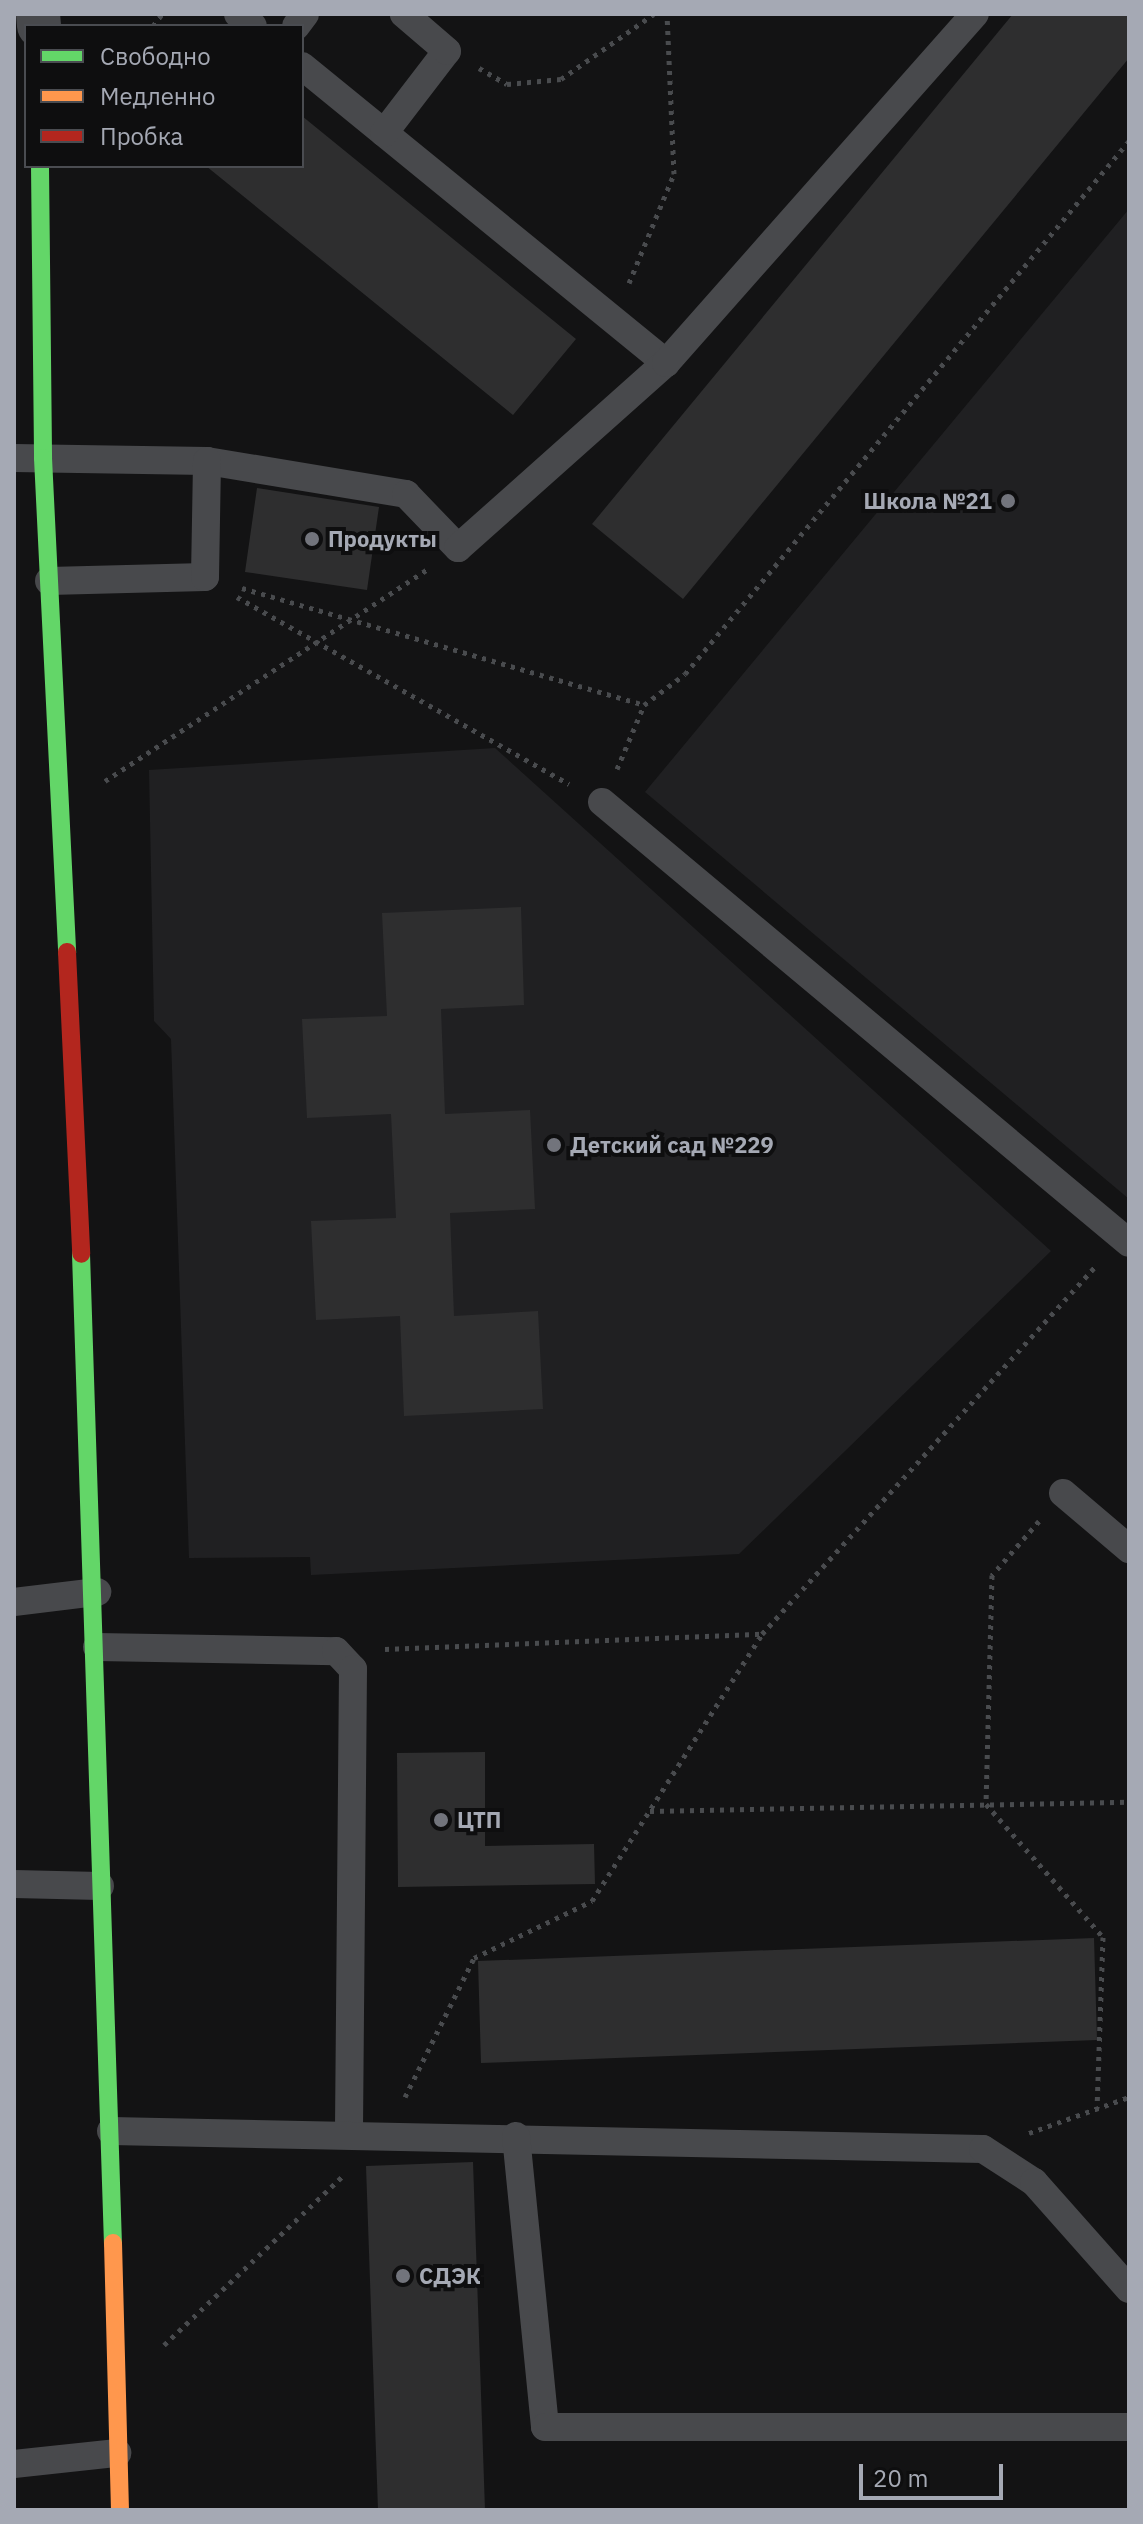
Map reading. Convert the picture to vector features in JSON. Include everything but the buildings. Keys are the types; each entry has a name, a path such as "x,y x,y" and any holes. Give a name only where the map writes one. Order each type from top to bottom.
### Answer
{"street":[{"path":"40,168 43,458 97,1592 100,1886 111,2131 120,2510"}],"lane":[{"path":"384,133 447,51 404,14"},
{"path":"14,458 207,461 406,494 458,548 666,363 975,14"},
{"path":"304,68 666,363"},
{"path":"49,581 205,577 207,461"},
{"path":"602,802 1126,1240"},
{"path":"1063,1493 1129,1549"},
{"path":"14,1602 97,1592"},
{"path":"97,1647 336,1651 356,1684 349,2134"},
{"path":"14,1884 100,1886"},
{"path":"111,2131 516,2136 983,2149 1034,2182 1129,2289"},
{"path":"516,2136 545,2427 1129,2427"},
{"path":"14,2464 117,2453"}],"path":[{"path":"447,51 507,84 561,79 654,14"},
{"path":"613,320 674,174 667,14"},
{"path":"205,577 317,648 602,802 644,705 685,674 1129,141"},
{"path":"60,809 317,648 458,548"},
{"path":"205,577 644,705"},
{"path":"115,2394 386,2134 474,1958 592,1901 762,1634 1126,1240"},
{"path":"1063,1493 992,1575 986,1804 1103,1937 1097,2108"},
{"path":"336,1651 762,1634"},
{"path":"649,1811 1129,1802"},
{"path":"983,2149 1129,2097"}],"shaded area":[{"name":"Школа №21","path":"1129,209 1129,1199 645,792"},
{"name":"Детский сад №229","path":"495,748 1051,1251 739,1554 311,1575 310,1557 189,1558 171,1039 154,1021 149,770"}],"traffic: fast":[{"path":"40,168 43,458 67,952"},
{"path":"81,1254 113,2243"}],"traffic: slow":[{"path":"113,2243 120,2510"}],"traffic: jam":[{"path":"67,952 81,1254"}],"place":[{"name":"Школа №21","path":"1008,501"},
{"name":"Продукты","path":"312,539"},
{"name":"Детский сад №229","path":"554,1145"},
{"name":"ЦТП","path":"441,1820"},
{"name":"СДЭК","path":"403,2276"}]}
